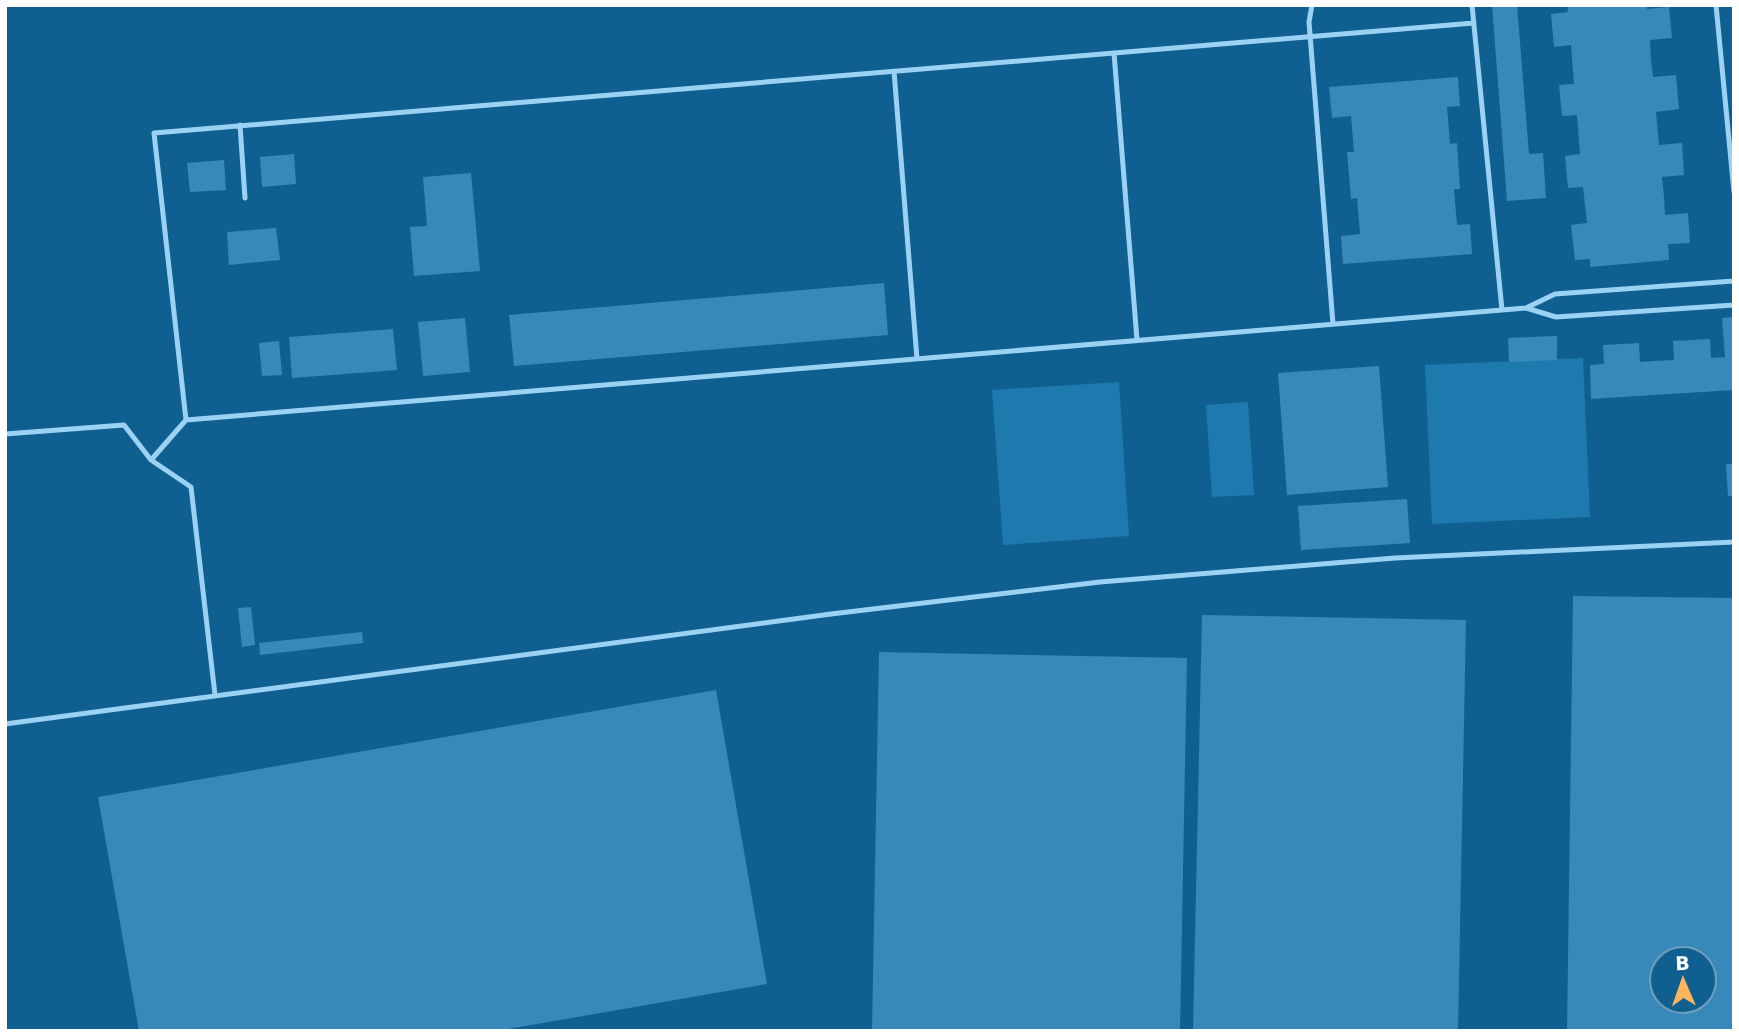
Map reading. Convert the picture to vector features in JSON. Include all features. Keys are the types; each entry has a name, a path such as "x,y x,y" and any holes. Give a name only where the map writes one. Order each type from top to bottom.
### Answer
{"lane":[{"path":"1312,5 1309,22 1333,324"},
{"path":"1472,5 1502,310"},
{"path":"1717,5 1734,192"},
{"path":"186,420 154,132 1474,23"},
{"path":"1114,53 1137,340"},
{"path":"894,71 917,359"},
{"path":"240,125 245,198"},
{"path":"151,460 186,420 1526,308 1555,294 1734,281"},
{"path":"1526,308 1556,317 1734,305"},
{"path":"5,434 124,425 151,460 191,487 215,695"},
{"path":"5,724 845,612 1100,582 1395,558 1734,542"}],"shaded area":[{"path":"1583,358 1590,517 1432,524 1425,365"},
{"path":"1119,382 1129,536 1003,545 992,390"},
{"path":"1248,402 1254,495 1212,497 1206,405"}],"building":[{"path":"1492,5 1517,5 1529,154 1543,153 1546,198 1507,201"},
{"path":"1567,5 1647,5 1647,9 1669,7 1672,38 1650,40 1651,60 1653,77 1676,75 1679,109 1656,112 1659,145 1682,143 1684,175 1662,177 1665,215 1688,213 1690,243 1668,244 1669,260 1590,267 1590,259 1575,260 1571,225 1587,223 1583,187 1568,188 1565,156 1580,154 1577,115 1562,116 1559,85 1574,84 1571,45 1554,47 1551,14 1568,12"},
{"path":"1458,77 1460,106 1447,107 1450,144 1457,143 1460,189 1454,189 1457,225 1470,224 1472,254 1343,264 1341,236 1360,234 1357,198 1351,199 1347,152 1354,152 1351,116 1332,118 1329,87"},
{"path":"294,154 296,184 262,187 260,157"},
{"path":"224,160 226,190 190,192 187,163"},
{"path":"471,173 480,271 414,276 410,227 427,226 423,177"},
{"path":"276,228 280,260 229,265 227,232"},
{"path":"884,283 888,335 514,366 509,315"},
{"path":"1734,317 1734,390 1591,399 1590,365 1604,364 1603,345 1639,343 1640,362 1674,360 1673,341 1710,339 1711,358 1725,357 1722,318"},
{"path":"465,318 470,372 423,376 418,322"},
{"path":"393,329 397,370 292,378 289,337"},
{"path":"1557,336 1557,360 1509,362 1508,338"},
{"path":"279,341 282,375 262,376 259,343"},
{"path":"1379,366 1388,487 1287,495 1278,373"},
{"path":"1726,464 1734,464 1734,496 1728,496"},
{"path":"1407,499 1410,543 1301,550 1298,506"},
{"path":"1573,596 1734,598 1734,1031 1567,1031"},
{"path":"251,607 255,645 242,647 238,608"},
{"path":"1202,615 1466,620 1458,1031 1193,1031"},
{"path":"362,632 363,643 260,655 259,643"},
{"path":"879,652 1187,658 1180,1031 872,1031"},
{"path":"716,690 767,984 497,1031 139,1031 98,797"}]}
